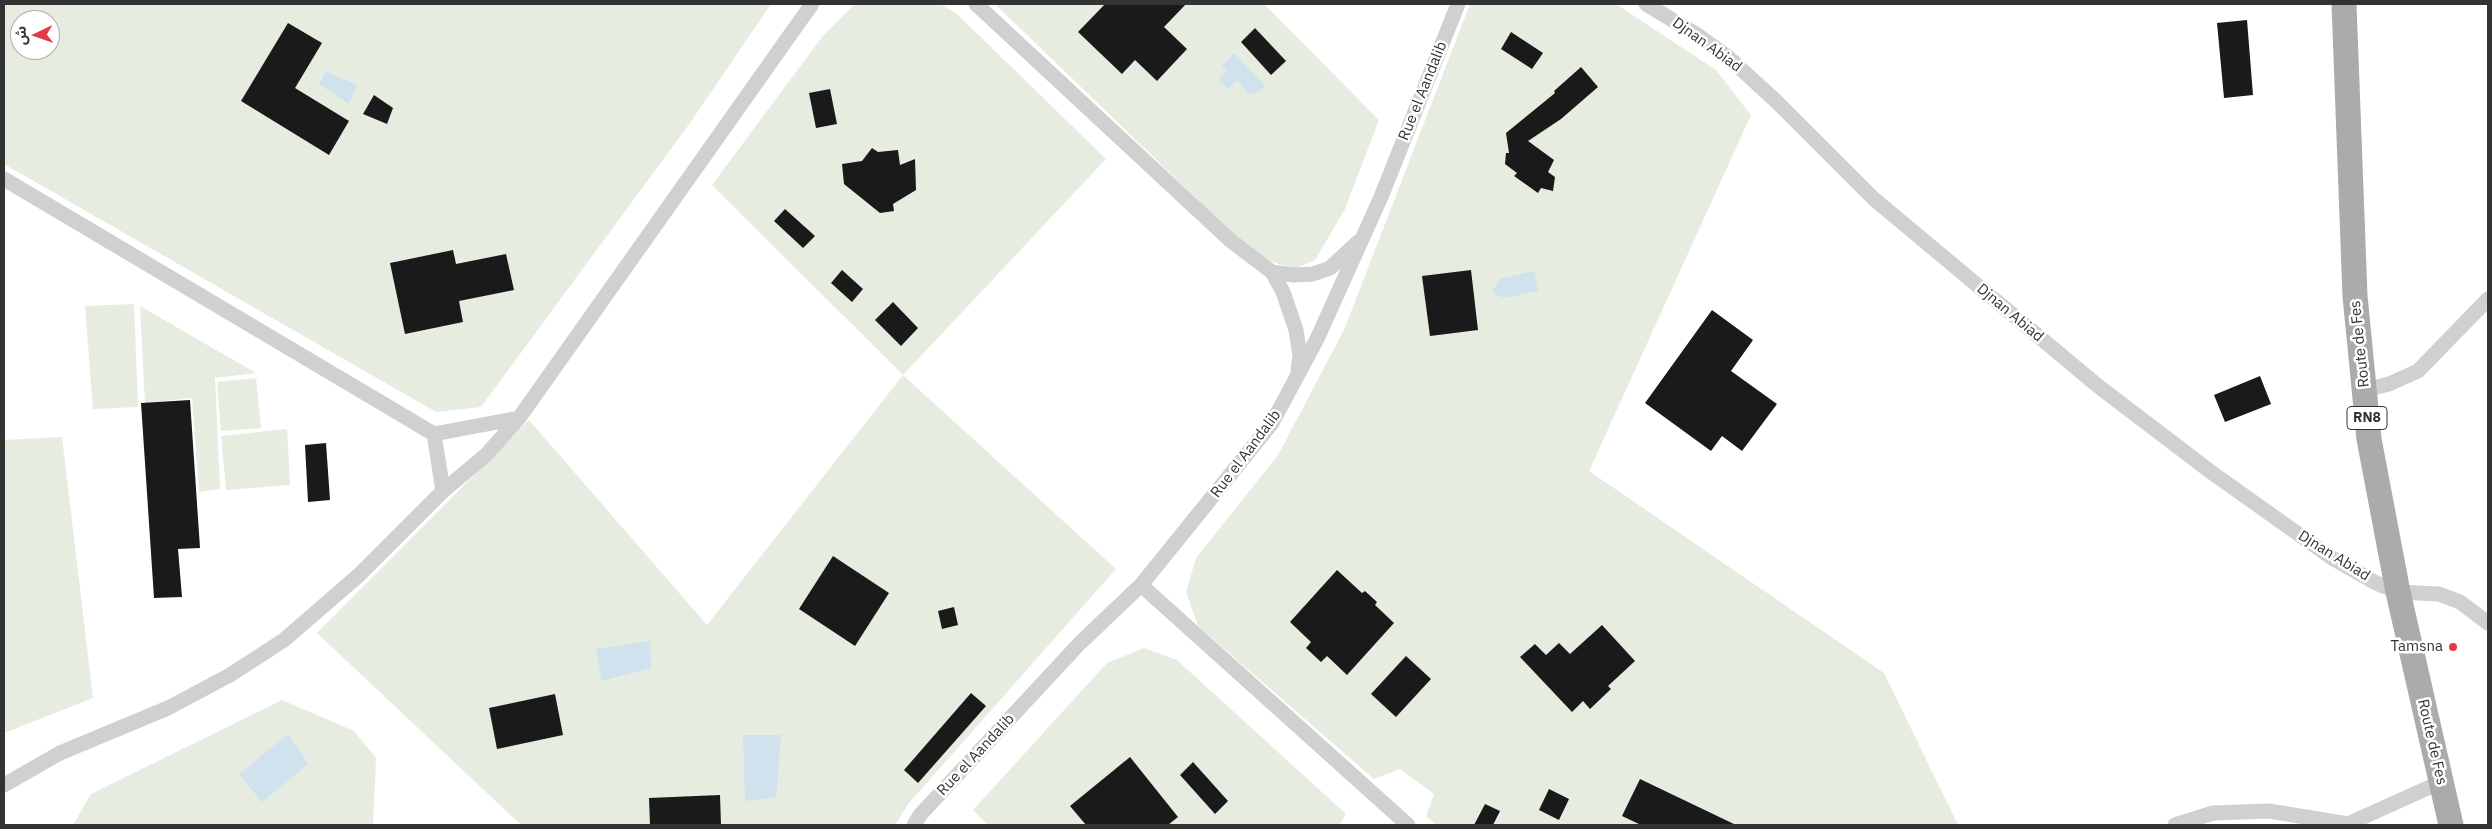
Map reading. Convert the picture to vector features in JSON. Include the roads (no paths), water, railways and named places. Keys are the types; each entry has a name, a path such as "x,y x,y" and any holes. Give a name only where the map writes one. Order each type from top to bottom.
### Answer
{"main road":[{"name":"Route de Fes","path":"2344,4 2355,296 2370,439 2380,503 2398,592 2451,825"}],"street":[{"path":"4,785 60,753 168,708 230,675 284,640 359,575 443,491 486,455 519,418 812,4"},
{"path":"976,4 1231,241 1272,272 1283,292 1296,330 1300,356 1296,380"},
{"name":"Rue el Aandalib","path":"914,825 920,815 1080,643 1141,585 1272,423 1296,380 1362,238 1458,4"},
{"name":"Djnan Abiad","path":"1646,4 1699,36 1728,57 1778,103 1874,199 2098,386 2211,472 2332,558 2398,592"},
{"path":"4,179 434,434 519,418"},
{"path":"1272,272 1294,275 1313,274 1330,268 1362,238"},
{"path":"2365,390 2389,384 2418,371 2488,299"},
{"path":"434,434 443,491"},
{"path":"1141,585 1408,825"},
{"path":"2398,592 2439,594 2460,602 2488,623"},
{"path":"2175,825 2213,813 2269,812 2352,824 2441,782"}],"water":[{"path":"1234,53 1265,86 1259,92 1251,94 1247,92 1237,80 1228,89 1219,80 1227,71 1222,66"},
{"path":"326,71 357,85 349,104 319,84"},
{"path":"1534,271 1538,291 1505,298 1495,295 1493,290 1500,279"},
{"path":"650,641 651,668 602,681 596,649"},
{"path":"288,734 308,764 262,802 239,774"},
{"path":"743,735 781,735 776,797 745,801"}],"place":[{"name":"Tamsna","path":"2453,647"}]}
